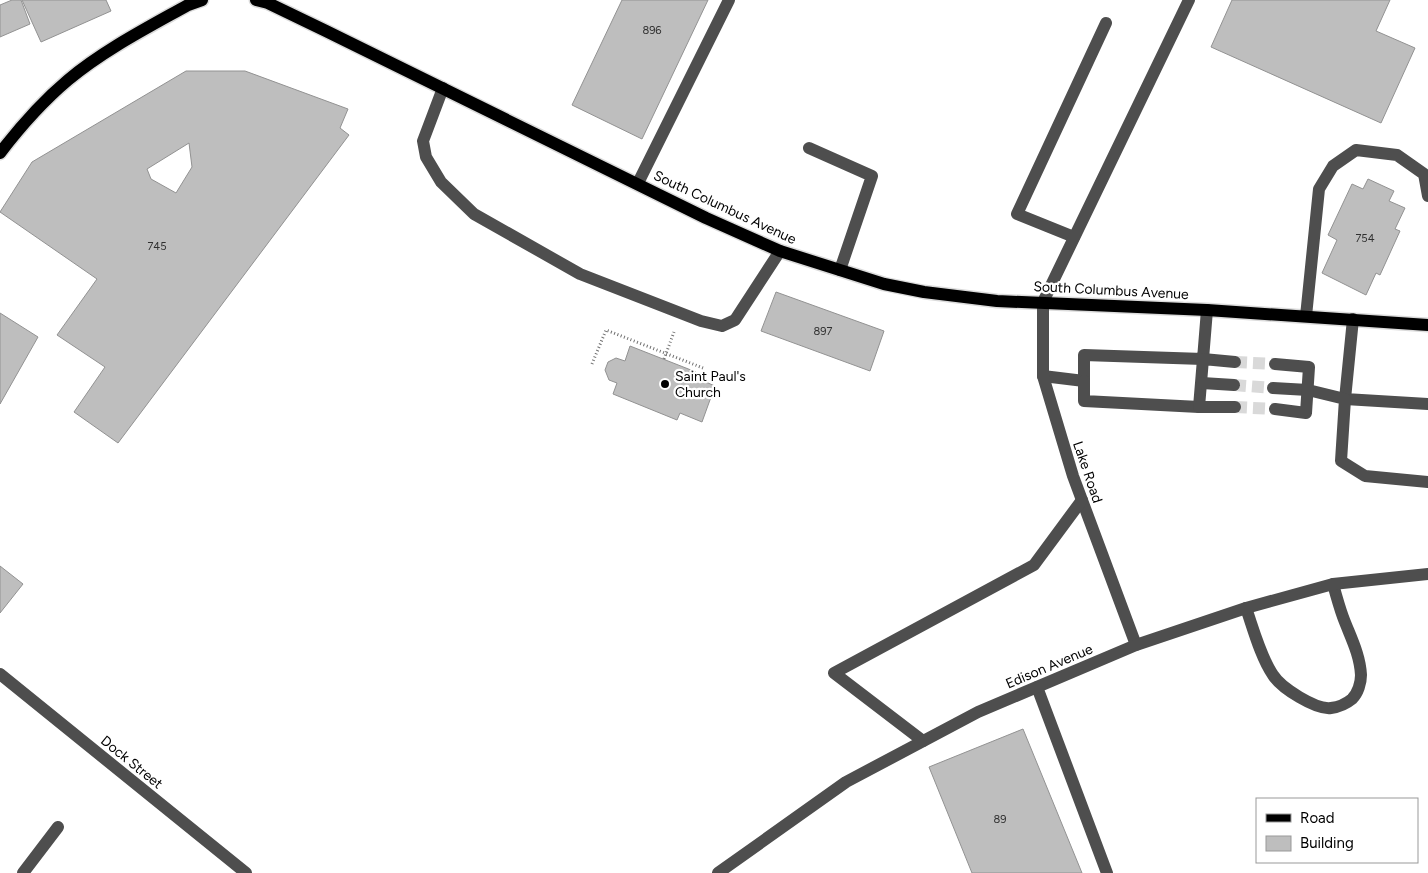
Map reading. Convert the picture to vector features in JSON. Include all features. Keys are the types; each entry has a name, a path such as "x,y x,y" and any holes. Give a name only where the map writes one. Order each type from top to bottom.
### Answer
{"main road":[{"path":"0,153 34,113 68,80 102,55 188,5 202,0"},
{"name":"South Columbus Avenue","path":"256,0 268,3 318,27 706,218 780,251 884,284 924,292 997,300 1207,310 1428,325"}],"street":[{"path":"638,183 729,0"},
{"path":"1043,302 1189,0"},
{"path":"1074,237 1017,214 1106,23"},
{"path":"443,88 423,141 426,157 441,182 474,214 580,274 701,321 722,326 734,320 780,251"},
{"path":"809,148 872,176 840,270"},
{"path":"1306,316 1319,189 1333,166 1356,150 1397,155 1424,174 1428,196"},
{"name":"Lake Road","path":"1043,302 1042,376 1072,476 1136,645"},
{"path":"1199,407 1207,310"},
{"path":"1353,319 1340,461 1365,476 1428,482"},
{"path":"1235,408 1084,402 1084,355 1236,362"},
{"path":"1275,364 1309,367 1306,413 1275,409"},
{"path":"1042,376 1084,381"},
{"path":"1202,382 1234,385"},
{"path":"1273,388 1308,390 1345,399 1428,404"},
{"path":"923,741 834,673 1034,565 1082,500"},
{"name":"Edison Avenue","path":"718,873 846,782 978,712 1136,645 1246,608 1333,584 1428,574"},
{"path":"1246,608 1260,649 1273,675 1286,689 1308,702 1329,709 1346,704 1355,696 1360,685 1361,675 1357,650 1343,616 1333,584"},
{"name":"Dock Street","path":"0,674 246,873"},
{"path":"1037,687 1107,873"},
{"path":"23,873 58,828"}],"path":[{"path":"664,359 682,313"},
{"path":"592,364 606,330 703,368"}],"building":[{"path":"12,0 21,0 30,24 0,37 0,5"},
{"path":"22,0 106,0 111,11 41,42"},
{"path":"622,0 708,0 642,139 572,105"},
{"path":"1232,0 1390,0 1376,31 1415,48 1381,123 1211,47"},
{"path":"186,71 245,71 348,109 340,128 349,135 118,443 74,412 105,367 57,335 97,279 0,212 32,162","holes":["189,143 192,167 176,193 151,179 147,169"]},
{"path":"1368,179 1394,191 1389,201 1405,208 1395,229 1400,231 1380,275 1376,273 1366,295 1322,273 1337,240 1328,235 1352,184 1363,189"},
{"path":"776,292 884,331 870,371 761,331"},
{"path":"0,313 38,337 0,404"},
{"name":"Saint Paul's Church","path":"630,346 696,372 694,377 715,386 702,422 680,413 677,420 613,394 617,383 609,380 605,370 608,362 616,358 625,361"},
{"path":"0,566 23,584 0,613"},
{"path":"1023,729 1082,873 972,873 929,767"}],"tunnel":[{"path":"1235,362 1275,364"},
{"path":"1234,385 1273,388"},
{"path":"1235,407 1275,409"}],"place":[{"name":"Saint Paul's Church","path":"665,384"}]}
